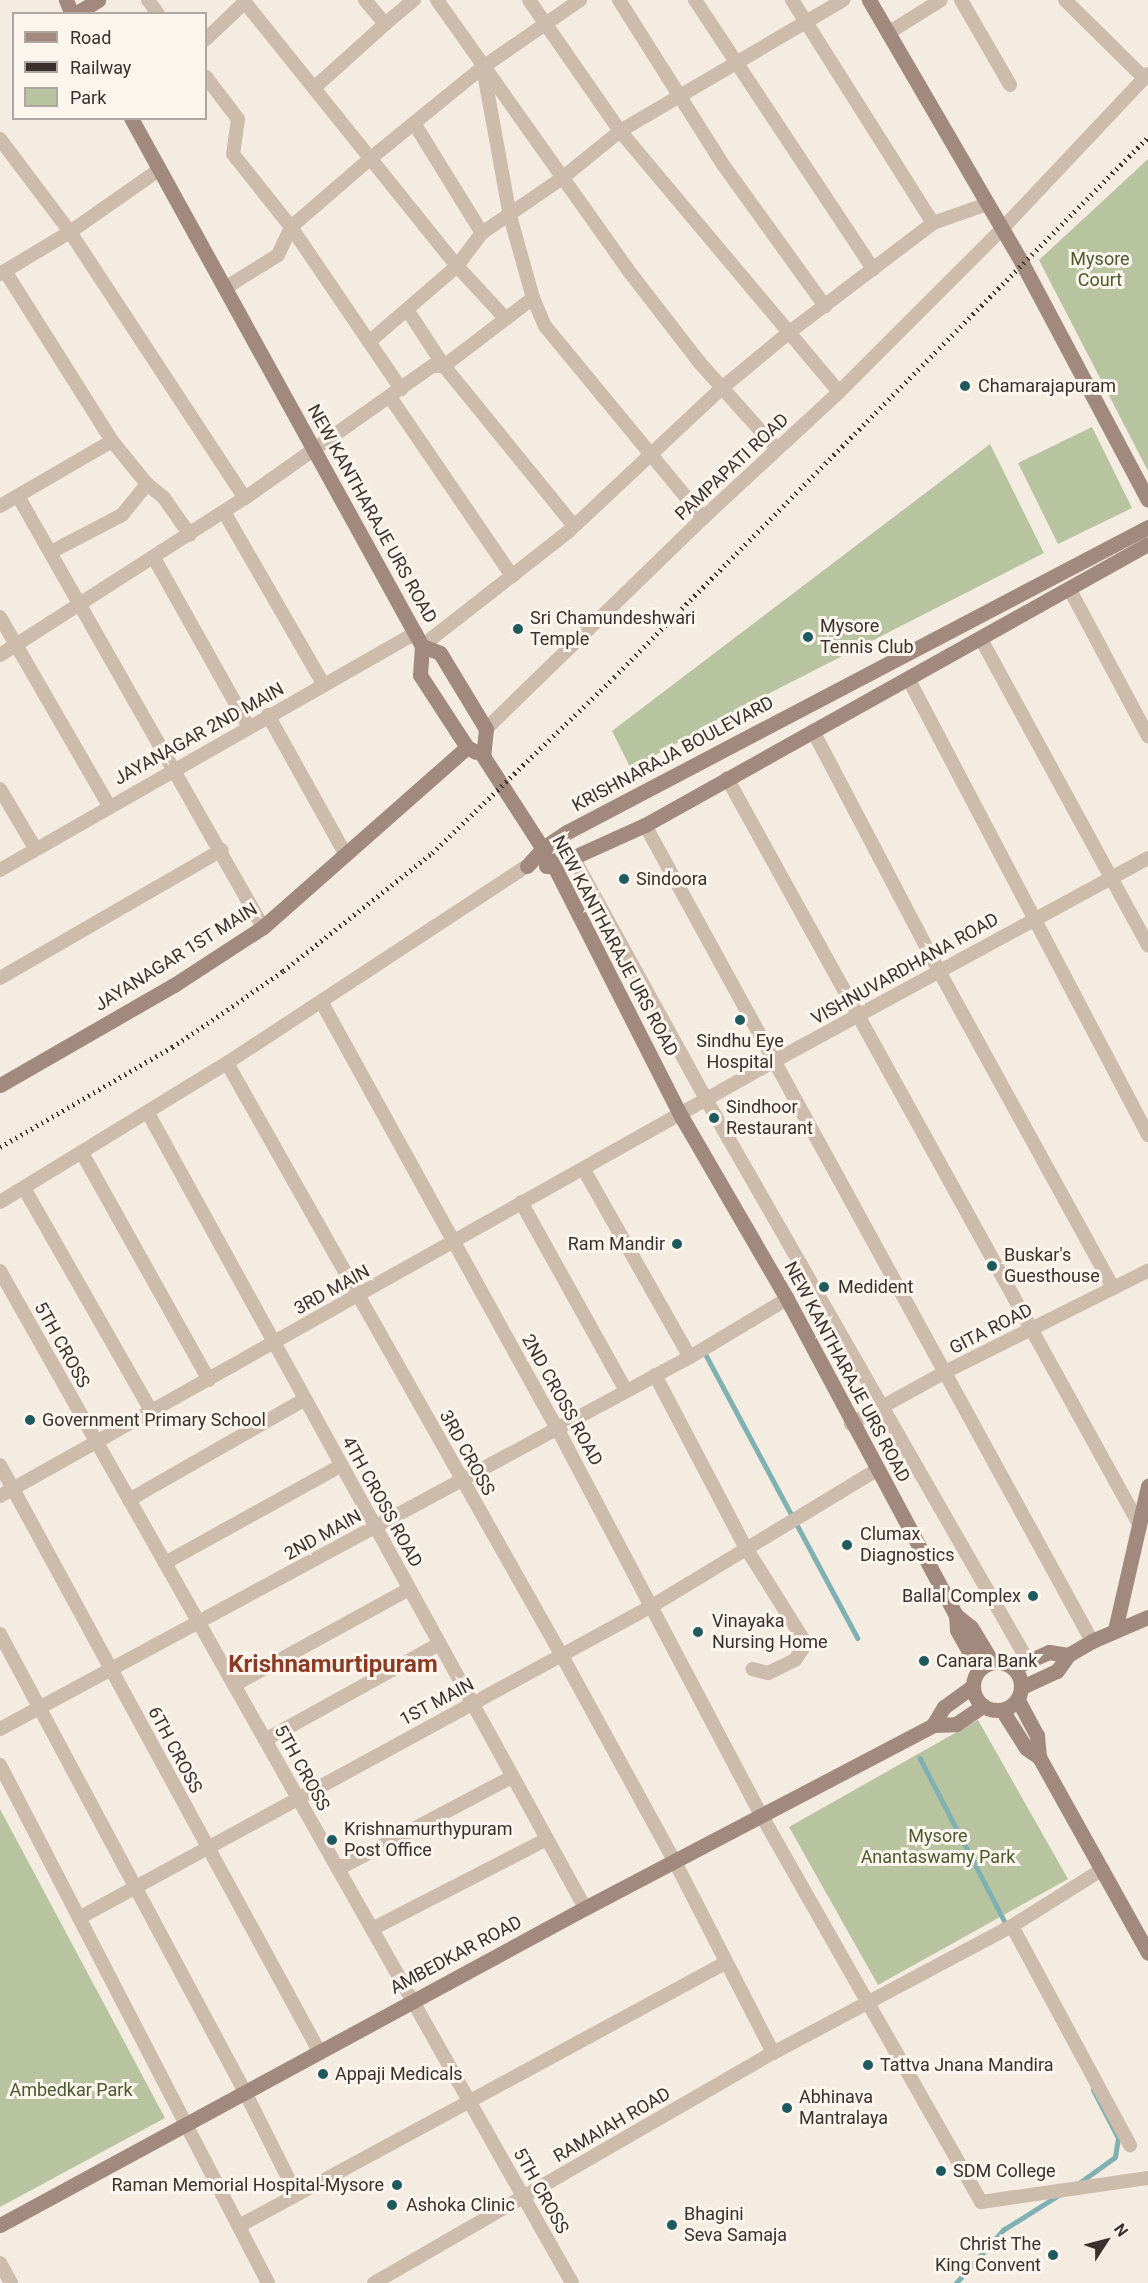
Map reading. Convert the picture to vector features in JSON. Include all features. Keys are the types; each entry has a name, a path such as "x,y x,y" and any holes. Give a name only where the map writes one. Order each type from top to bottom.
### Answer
{"main road":[{"path":"70,6 98,0"},
{"path":"869,0 1002,229 1148,500"},
{"name":"NEW KANTHARAJE URS ROAD","path":"132,120 419,639 440,653 486,729"},
{"name":"KRISHNARAJA BOULEVARD","path":"528,866 543,848 1148,527"},
{"path":"528,866 554,866 645,825 727,777 909,680 1148,544"},
{"path":"419,639 420,675 467,747 483,756 486,729"},
{"name":"JAYANAGAR 1ST MAIN","path":"0,1085 174,985 263,927 467,747"},
{"name":"NEW KANTHARAJE URS ROAD","path":"483,756 554,866 681,1116 787,1299 851,1424 957,1615 957,1630 986,1666"},
{"path":"1115,1630 1148,1486"},
{"path":"1002,1710 1020,1693 1057,1671 1068,1655 1115,1630 1148,1617"},
{"path":"1039,1757 1026,1748 1002,1710 983,1706 972,1687 986,1666 1013,1668 1049,1652 1068,1655"},
{"path":"1013,1668 1020,1693 1037,1734 1039,1757 1148,1953"},
{"name":"AMBEDKAR ROAD","path":"933,1725 944,1707 972,1687"},
{"name":"AMBEDKAR ROAD","path":"0,2226 585,1908 763,1818 933,1725 956,1724 983,1706"}],"street":[{"path":"365,0 385,24"},
{"path":"314,88 414,0"},
{"path":"437,0 561,179 722,388 777,449"},
{"path":"530,0 620,131 787,334 840,392"},
{"path":"225,288 278,255 291,227 483,67 580,0"},
{"path":"619,0 680,98 825,306"},
{"path":"695,0 873,269"},
{"path":"792,0 933,223"},
{"path":"369,342 408,311 457,266 482,233 561,179 620,131 680,98 843,0"},
{"path":"888,33 941,0"},
{"path":"961,0 1010,85"},
{"path":"1065,0 1146,76"},
{"path":"207,38 244,1 457,266 505,318"},
{"path":"483,67 510,216 533,298 545,326 703,518"},
{"name":"PAMPAPATI ROAD","path":"486,729 703,518 840,392 1002,229 1146,76"},
{"path":"207,78 238,119 233,154 291,227 369,342 395,393 512,576"},
{"path":"414,123 482,233"},
{"path":"0,139 70,232 245,498"},
{"path":"160,169 70,232 2,272 112,441 147,484 164,498 190,535"},
{"name":"JAYANAGAR 2ND MAIN","path":"0,870 174,767 268,715 419,639 512,576 574,526 722,388 787,334 933,223 987,204"},
{"path":"0,655 190,535 432,366 444,366 533,298"},
{"path":"408,311 444,366 574,526"},
{"path":"0,506 112,441"},
{"path":"51,552 122,515 147,484"},
{"path":"18,496 222,850 263,927"},
{"path":"224,512 324,685"},
{"path":"154,558 249,727"},
{"path":"1070,590 1148,736"},
{"path":"0,617 109,806"},
{"path":"981,639 1148,945"},
{"path":"909,680 1037,918 1148,1135"},
{"path":"268,715 346,855"},
{"path":"813,731 939,971 1113,1288"},
{"path":"727,777 1139,1524"},
{"path":"0,789 35,848"},
{"path":"645,825 947,1371 1092,1641"},
{"path":"0,978 222,850"},
{"path":"573,857 707,1101 1028,1661"},
{"name":"VISHNUVARDHANA ROAD","path":"681,1116 776,1060 1148,858"},
{"path":"0,1202 228,1063 272,1031 322,1003 528,866"},
{"name":"2ND CROSS ROAD","path":"322,1003 557,1428 763,1818 871,2003 981,2202 1148,2178"},
{"name":"3RD CROSS","path":"228,1063 561,1654 675,1862 773,2053"},
{"name":"4TH CROSS ROAD","path":"148,1113 377,1526 545,1840 585,1908"},
{"name":"3RD MAIN","path":"6,1493 455,1243 521,1202 681,1116"},
{"path":"82,1154 209,1380"},
{"path":"584,1170 690,1357"},
{"path":"24,1188 152,1412"},
{"path":"521,1202 626,1391"},
{"name":"5TH CROSS","path":"0,1271 572,2283"},
{"name":"GITA ROAD","path":"851,1424 947,1371 1148,1271"},
{"name":"2ND MAIN","path":"0,1729 199,1624 690,1357 787,1299"},
{"path":"655,1375 746,1548 803,1639 803,1648 795,1660 768,1673 752,1669"},
{"path":"129,1500 305,1399"},
{"name":"6TH CROSS","path":"0,1465 6,1493 113,1670 319,2051"},
{"path":"165,1563 342,1465"},
{"name":"1ST MAIN","path":"80,1918 297,1797 474,1704 561,1654 652,1606 878,1469"},
{"path":"234,1685 409,1589"},
{"path":"0,1634 245,2092 296,2194"},
{"path":"265,1740 439,1644"},
{"path":"0,1765 268,2283"},
{"path":"338,1869 512,1777"},
{"path":"372,1929 545,1840"},
{"name":"RAMAIAH ROAD","path":"374,2283 773,2053 871,2003 1012,1926 1103,1869"},
{"path":"1012,1926 1130,2145"},
{"path":"239,2226 468,2100 725,1963"},
{"path":"0,2263 11,2283"}],"green space":[{"name":"Mysore Court","path":"1148,159 1148,471 1039,260"},
{"path":"1092,427 1132,508 1058,544 1018,463"},
{"name":"Mysore Tennis Club","path":"990,444 1044,553 717,720 631,769 612,731"},
{"name":"Mysore Anantaswamy Park","path":"978,1720 1068,1879 878,1985 789,1827"},
{"name":"Ambedkar Park","path":"0,1809 165,2118 0,2207"}],"waterway":[{"path":"706,1355 858,1638"},
{"path":"920,1758 1007,1926"},
{"path":"1079,2183 1115,2157 1118,2138 1093,2090"},
{"path":"956,2283 1003,2230 1059,2195"}],"railway":[{"path":"0,1147 172,1047 227,1010 283,971 432,853 614,677 1148,137"}],"place":[{"name":"Chamarajapuram","path":"965,386"},
{"name":"Sri Chamundeshwari Temple","path":"518,629"},
{"name":"Mysore Tennis Club","path":"808,637"},
{"name":"Sindoora","path":"624,879"},
{"name":"Sindhu Eye Hospital","path":"740,1020"},
{"name":"Sindhoor Restaurant","path":"714,1118"},
{"name":"Ram Mandir","path":"677,1244"},
{"name":"Buskar's Guesthouse","path":"992,1266"},
{"name":"Medident","path":"824,1287"},
{"name":"Government Primary School","path":"30,1420"},
{"name":"Clumax Diagnostics","path":"847,1545"},
{"name":"Ballal Complex","path":"1033,1596"},
{"name":"Vinayaka Nursing Home","path":"698,1632"},
{"name":"Canara Bank","path":"924,1661"},
{"name":"Krishnamurthypuram Post Office","path":"332,1840"},
{"name":"Tattva Jnana Mandira","path":"868,2065"},
{"name":"Appaji Medicals","path":"323,2074"},
{"name":"Abhinava Mantralaya","path":"787,2108"},
{"name":"SDM College","path":"941,2171"},
{"name":"Raman Memorial Hospital-Mysore","path":"397,2185"},
{"name":"Ashoka Clinic","path":"392,2205"},
{"name":"Bhagini Seva Samaja","path":"672,2225"},
{"name":"Christ The King Convent","path":"1053,2255"}],"district":[{"name":"Krishnamurtipuram","path":"333,1665"}]}
